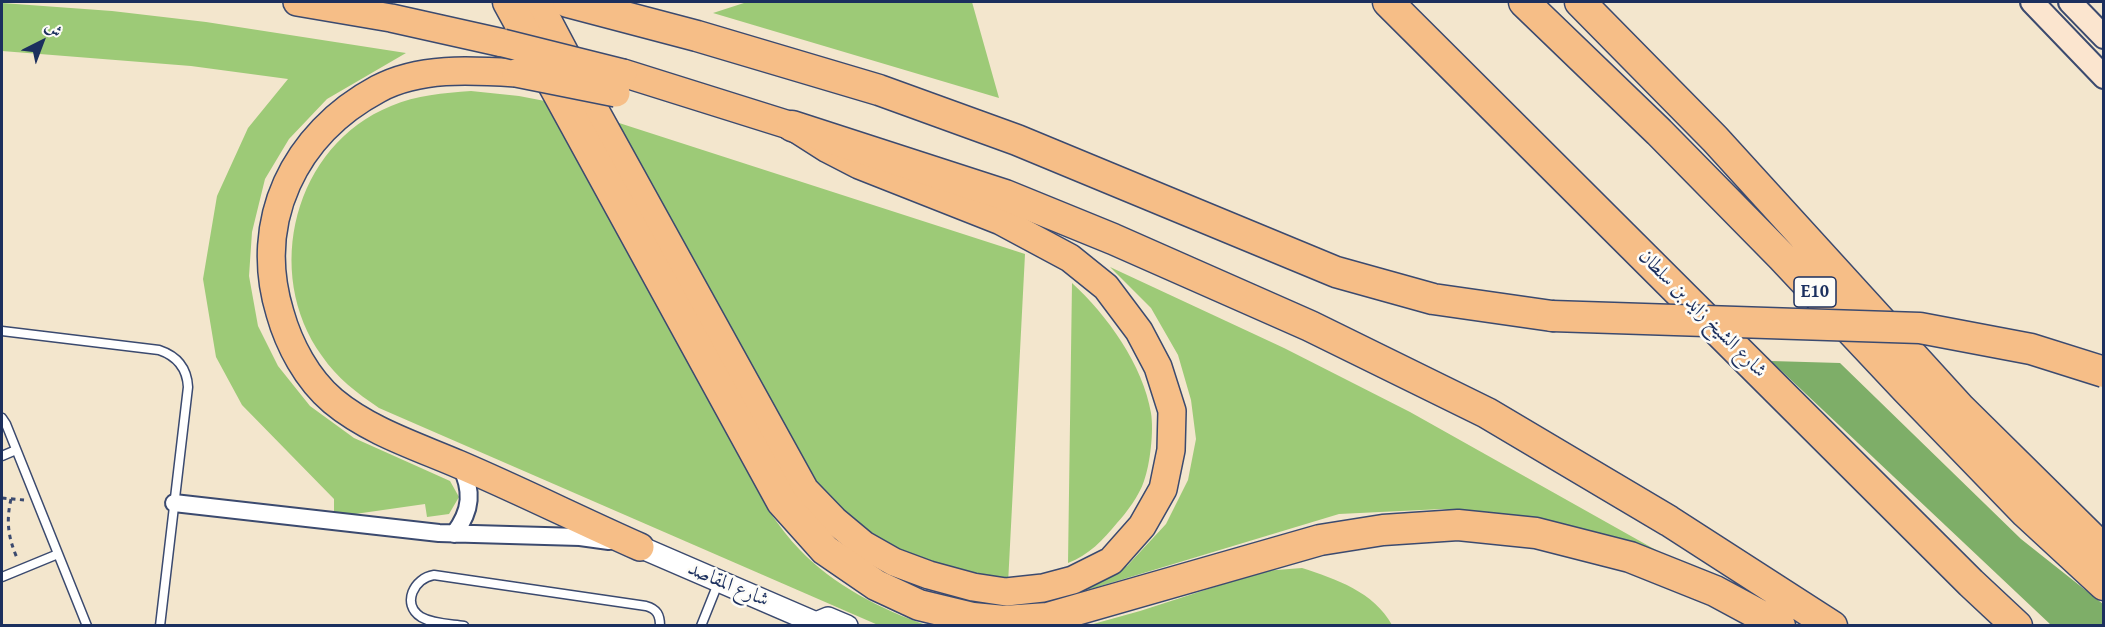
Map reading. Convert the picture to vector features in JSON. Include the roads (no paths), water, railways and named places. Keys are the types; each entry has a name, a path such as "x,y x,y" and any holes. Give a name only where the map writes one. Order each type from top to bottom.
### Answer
{"highway":[{"path":"297,2 391,18 503,43 672,102 719,103 792,126 1003,208 1113,239 1310,326 1487,413 1669,521 1832,626"},
{"path":"508,2 782,502 825,550 876,585 919,605 973,618 1004,621 1048,618 1320,540 1383,530 1458,525 1536,533 1630,557 1714,591 1780,626"},
{"path":"538,2 805,490 834,520 864,545 894,562 929,575 973,587 1006,591 1043,588 1074,580 1111,561 1142,526 1163,489 1171,450 1172,411 1158,367 1139,332 1106,287 1003,208"},
{"path":"568,2 879,90 1017,140 1336,272 1433,299 1552,316 1920,328 2031,349 2103,372"},
{"name":"شارع الشيخ زايد بن سلطان","path":"1388,2 1971,583 2017,626"},
{"name":"E10","path":"1524,2 1659,132 1782,257 2026,513 2103,585"},
{"path":"1580,2 1715,139 1961,409 2103,550"},
{"path":"620,83 471,70 415,75 379,88 347,108 321,130 286,183 275,212 270,251 273,290 286,334 304,368 333,400 369,426 640,547"}],"main road":[{"path":"2032,2 2103,77"},
{"path":"2086,15 2103,37"}],"street":[{"path":"454,534 463,522 470,493 460,465"},
{"path":"174,503 454,534 580,537 640,547"},
{"name":"شارع المقاصد","path":"640,547 817,624 828,618 848,626"}],"lane":[{"path":"2,331 159,350 174,357 185,370 188,387 160,626"},
{"path":"2,418 87,626"},
{"path":"2,456 16,450"},
{"path":"2,578 58,554"},
{"path":"464,626 429,621 417,614 411,603 416,584 427,576 434,575 646,606 651,607 659,615 660,626"},
{"path":"701,626 720,581"}]}
